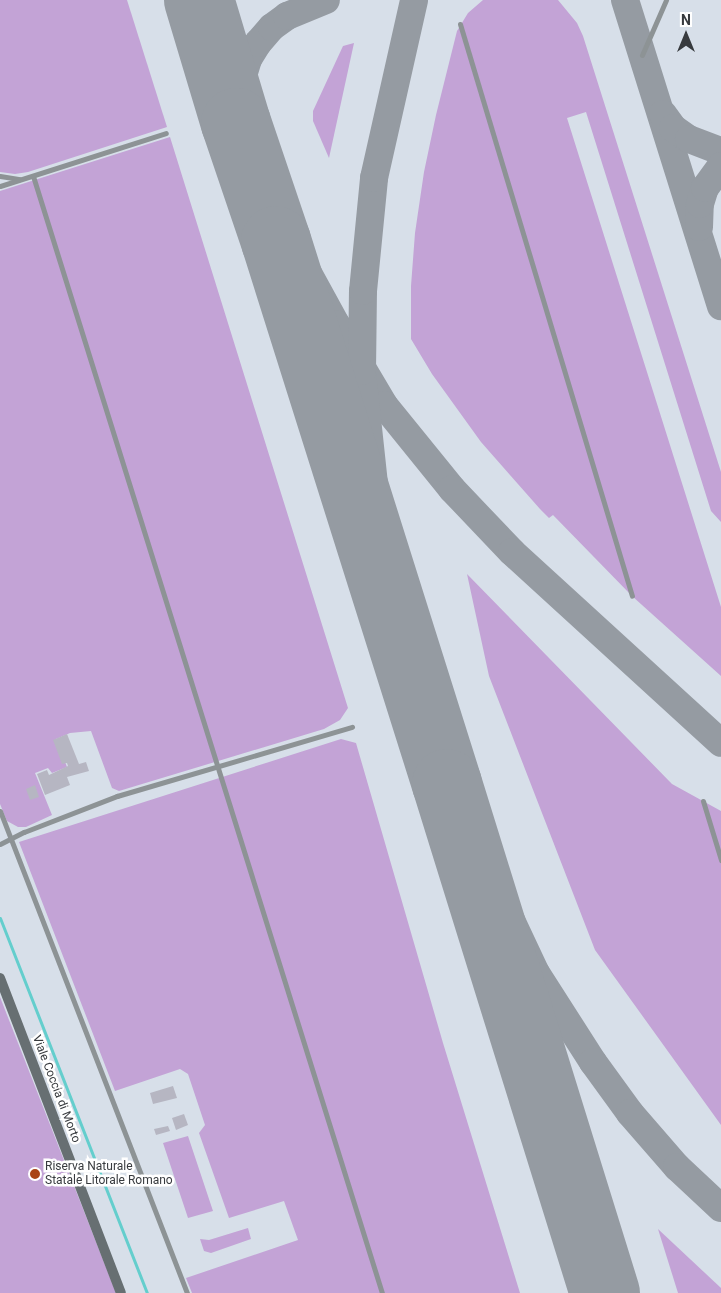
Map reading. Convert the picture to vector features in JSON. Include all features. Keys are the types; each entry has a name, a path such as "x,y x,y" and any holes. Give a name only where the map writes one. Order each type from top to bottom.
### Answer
{"street":[{"name":"Viale Coccia di Morto","path":"0,978 121,1293"}],"lane":[{"path":"642,55 666,0"},
{"path":"460,24 632,596"},
{"path":"0,186 166,133"},
{"path":"0,176 23,179"},
{"path":"33,176 382,1293"},
{"path":"0,844 10,838 117,796 352,727"},
{"path":"703,801 721,860"},
{"path":"0,811 187,1293"}],"shaded area":[{"path":"0,0 127,0 167,127 28,172 15,174 0,172"},
{"path":"483,0 558,0 577,23 583,36 721,472 721,522 711,511 586,112 567,118 721,607 721,676 632,596 553,515 549,518 540,509 481,442 432,374 411,339 411,286 415,233 424,172 436,115 457,31 468,13"},
{"path":"354,43 329,158 313,121 313,111 343,46"},
{"path":"170,137 348,708 340,720 324,729 119,791 112,788 91,731 70,733 56,739 67,767 52,773 48,768 35,773 52,815 26,827 18,827 7,821 0,804 0,191"},
{"path":"467,574 672,784 721,811 721,1125 595,950 489,676"},
{"path":"341,739 356,743 443,1043 520,1293 192,1293 186,1278 298,1240 284,1201 229,1218 199,1133 205,1125 188,1074 180,1069 115,1091 19,842"},
{"name":"Riserva Naturale Statale Litorale Romano","path":"0,997 116,1293 0,1293"},
{"path":"188,1136 213,1211 188,1218 163,1143"},
{"path":"248,1228 251,1239 211,1253 204,1251 200,1239 209,1240"},
{"path":"658,1229 721,1288 721,1293 678,1293"}],"building":[{"path":"67,734 79,764 86,762 89,771 67,777 70,785 45,795 37,774 47,770 49,775 68,766 67,763 62,764 53,740"},
{"path":"35,785 39,797 30,800 26,789"},
{"path":"173,1086 177,1098 153,1104 150,1093"},
{"path":"184,1114 188,1125 176,1130 172,1118"},
{"path":"168,1126 170,1131 156,1135 154,1129"}],"waterway":[{"path":"0,918 147,1293"}],"taxiway":[{"path":"239,109 242,79 248,59 258,43 272,27 287,16 326,0"},
{"path":"408,662 374,484 362,371 363,291 374,178 414,0"},
{"path":"625,0 721,306"},
{"path":"211,39 262,171 302,262 384,405 452,489 512,552 721,743"},
{"path":"663,114 673,128 689,139 721,151"},
{"path":"699,227 700,204 705,188 721,166"},
{"path":"447,784 536,973 593,1062 630,1113 677,1167 721,1208"}],"runway":[{"path":"199,0 236,123 276,241 447,784 605,1293"}],"place":[{"name":"Riserva Naturale Statale Litorale Romano","path":"35,1174"}]}
